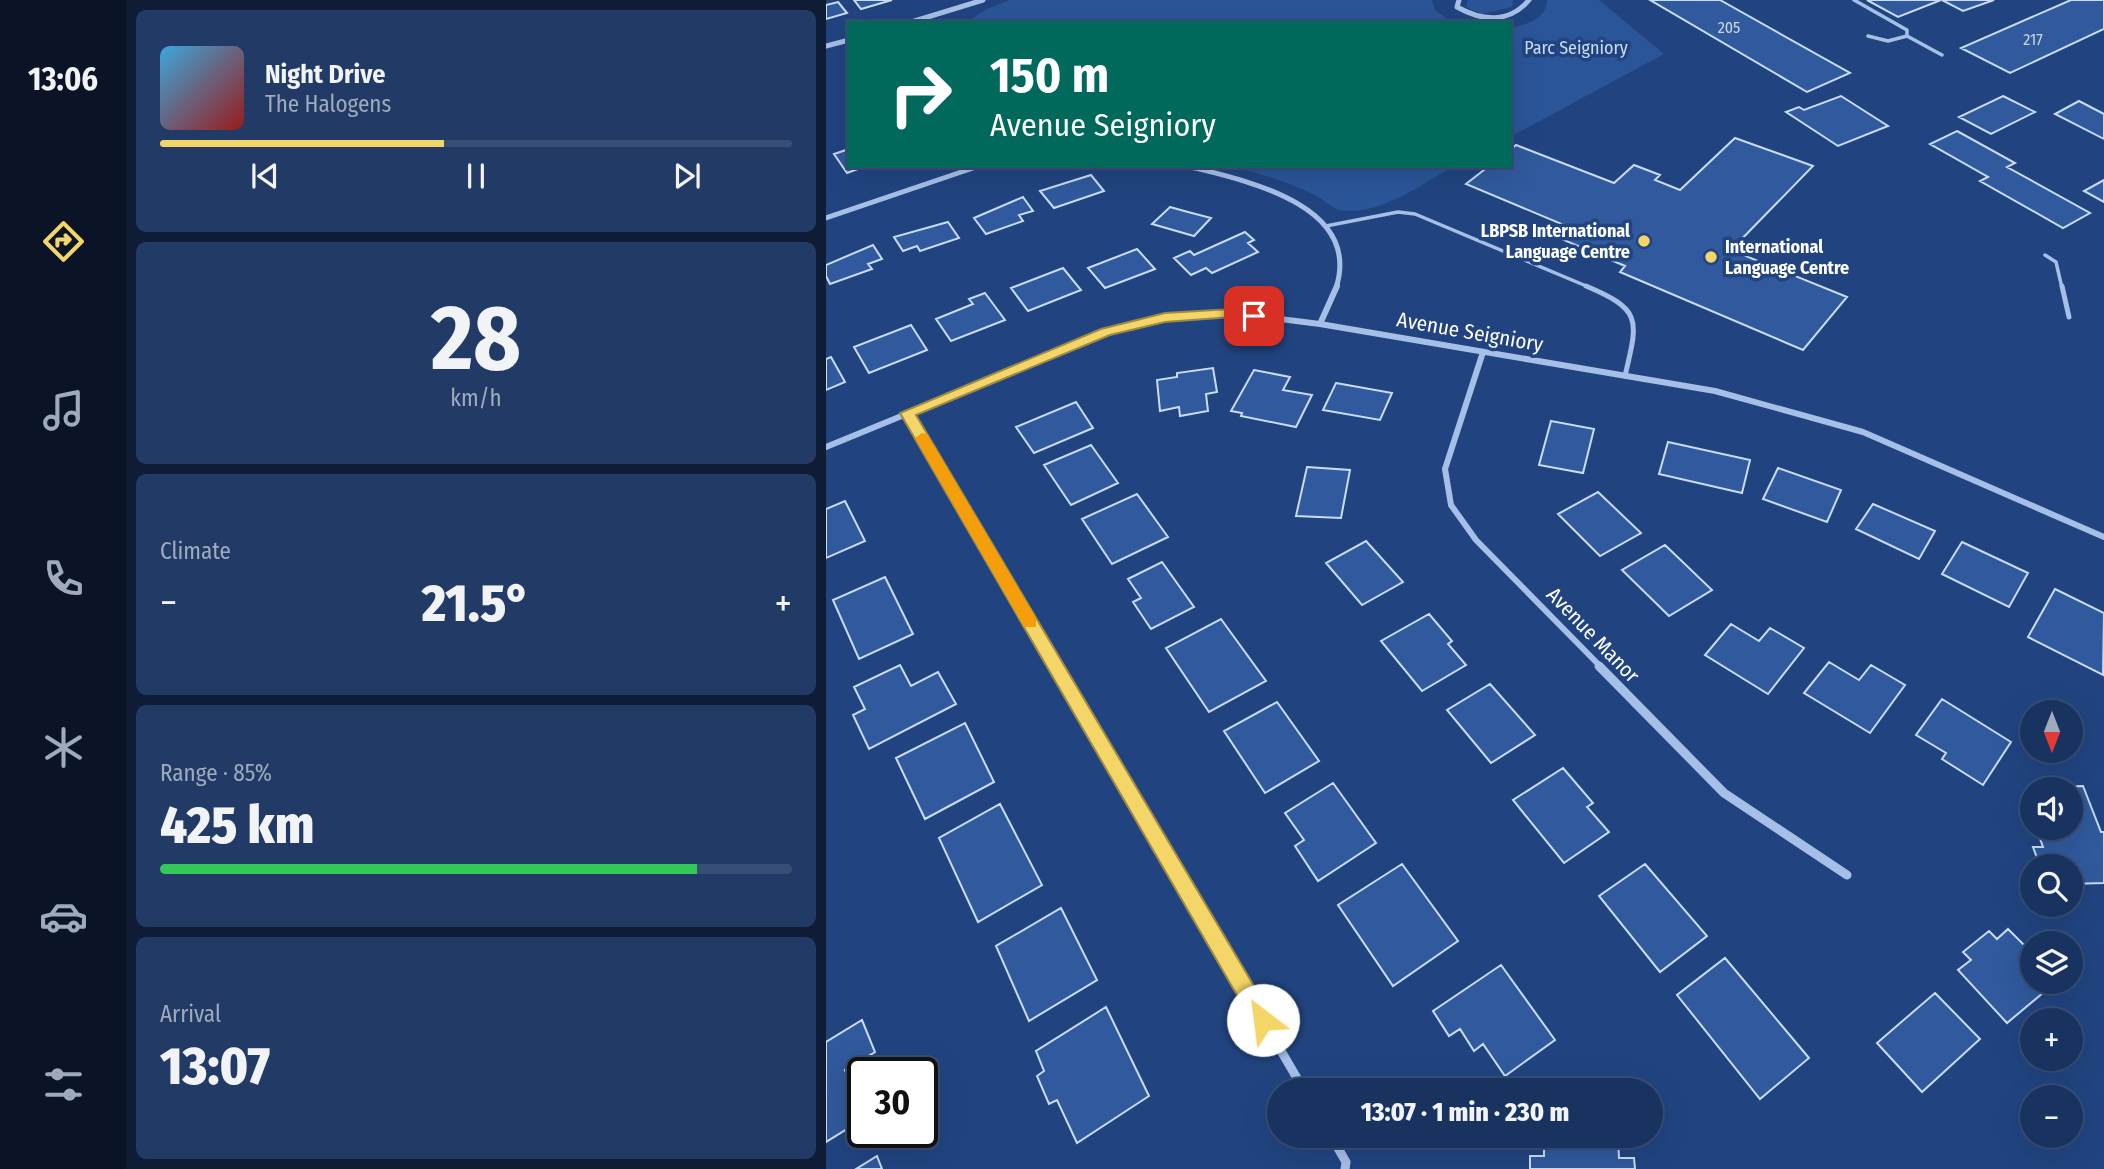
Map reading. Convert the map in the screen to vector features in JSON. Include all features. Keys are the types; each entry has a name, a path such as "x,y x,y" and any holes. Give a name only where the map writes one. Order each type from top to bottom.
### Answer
{"street":[{"path":"914,21 983,0"},
{"path":"1458,0 1457,7 1469,15 1491,20 1523,9 1529,0"},
{"path":"929,16 934,21"},
{"path":"826,46 847,41"},
{"path":"826,218 973,168"},
{"path":"1194,168 1268,188 1301,203 1326,226 1341,258 1340,275 1320,324"},
{"name":"Avenue Seigniory","path":"826,447 1106,332 1165,318 1232,313 1320,324 1715,391 1863,432 2104,537"},
{"name":"Avenue Manor","path":"1483,352 1445,469 1451,505 1476,540 1724,793 1847,875"},
{"path":"907,413 1297,1078"},
{"path":"1338,1148 1346,1162 1345,1169"}],"lane":[{"path":"1854,0 1903,25 1907,36 1942,55"},
{"path":"1868,36 1889,42 1907,36"},
{"path":"1326,226 1398,212 1415,214 1620,300 1630,310 1635,323 1625,376"},
{"path":"2045,255 2056,262 2069,317"}],"green space":[{"path":"1010,0 1432,0 1435,10 1450,21 968,21 987,9"},
{"path":"1468,0 1513,0 1512,7 1482,14 1466,7"},
{"name":"Parc Seigniory","path":"1547,0 1599,0 1664,54 1512,136 1512,28 1529,23 1544,12"},
{"path":"1238,168 1451,168 1385,204 1355,211 1337,209 1316,196 1272,178"}],"building":[{"path":"854,0 892,0 861,9"},
{"path":"1650,0 1720,0 1850,73 1807,92"},
{"path":"1867,0 1941,0 1898,17"},
{"path":"1942,0 1994,0 1963,11"},
{"path":"2071,0 2104,0 2104,29 2010,73 1961,48"},
{"path":"838,2 847,13 826,19 826,5"},
{"path":"1841,96 1888,126 1838,146 1786,112 1799,107 1804,110"},
{"path":"2003,96 2035,112 1991,134 1959,117"},
{"path":"2079,101 2104,114 2104,139 2055,114"},
{"path":"1957,131 2015,163 2007,167 2090,213 2063,228 1980,181 1988,177 1930,144"},
{"path":"1735,138 1813,166 1731,250 1847,297 1803,350 1620,272 1625,266 1552,235 1564,225 1466,184 1486,168 1512,168 1512,148 1516,145 1614,183 1634,165 1660,175 1655,180 1680,190"},
{"path":"847,150 847,168 861,168 847,173 834,154"},
{"path":"1091,175 1104,191 1054,208 1040,191"},
{"path":"2104,180 2104,202 2084,191"},
{"path":"1023,197 1033,211 1019,215 1023,221 986,234 974,218"},
{"path":"1170,207 1211,218 1194,236 1152,224"},
{"path":"948,222 959,238 920,251 917,246 903,251 894,237"},
{"path":"1245,232 1254,240 1248,243 1258,252 1212,273 1206,268 1191,275 1174,258 1190,251 1194,255"},
{"path":"873,245 882,259 868,264 872,269 830,284 826,276 826,265"},
{"path":"1137,249 1155,269 1105,288 1088,268"},
{"path":"1063,268 1081,290 1028,311 1011,288"},
{"path":"985,293 1005,320 951,341 936,319 973,304 969,299"},
{"path":"911,325 927,350 869,373 854,347"},
{"path":"831,357 845,382 826,390 826,359"},
{"path":"1213,368 1217,392 1206,394 1208,411 1180,416 1179,407 1160,411 1157,380 1177,377 1177,373"},
{"path":"1254,370 1290,377 1283,390 1312,395 1296,427 1241,416 1242,413 1231,411"},
{"path":"1336,383 1392,393 1380,420 1323,410"},
{"path":"1076,402 1093,428 1034,453 1016,427"},
{"path":"1551,421 1594,429 1583,473 1539,465"},
{"path":"1668,442 1750,460 1742,493 1659,474"},
{"path":"1091,445 1118,483 1071,505 1044,465"},
{"path":"1307,467 1350,470 1341,518 1296,516"},
{"path":"1778,468 1841,490 1827,522 1763,499"},
{"path":"1598,492 1641,533 1600,556 1558,514"},
{"path":"1137,494 1168,537 1112,564 1082,519"},
{"path":"845,501 865,541 826,558 826,509"},
{"path":"1873,504 1935,531 1919,559 1856,529"},
{"path":"1366,541 1403,582 1362,605 1326,563"},
{"path":"1962,542 2028,573 2009,607 1942,574"},
{"path":"1665,545 1712,590 1669,616 1622,570"},
{"path":"1162,562 1194,607 1151,629 1133,602 1141,598 1128,579"},
{"path":"885,577 913,634 859,659 833,600"},
{"path":"2055,589 2104,613 2103,675 2028,637"},
{"path":"1429,614 1452,641 1448,644 1466,665 1422,691 1381,641"},
{"path":"1221,619 1266,681 1209,712 1166,648"},
{"path":"1731,624 1759,641 1770,628 1804,648 1768,694 1705,655"},
{"path":"1829,662 1859,680 1871,665 1905,685 1870,733 1804,693"},
{"path":"900,665 911,686 938,672 956,704 869,749 853,715 865,709 854,687"},
{"path":"1490,684 1535,735 1491,763 1447,710"},
{"path":"1942,699 2011,742 1983,785 1942,759 1946,753 1916,735"},
{"path":"1277,702 1319,761 1265,793 1224,731"},
{"path":"965,723 994,782 925,819 896,758"},
{"path":"1563,768 1593,803 1587,807 1609,832 1564,863 1513,800"},
{"path":"1333,783 1376,843 1318,881 1295,846 1304,840 1285,813"},
{"path":"2083,786 2101,832 2104,832 2104,883 2083,884 2083,854 2036,854 2033,847 2043,847 2040,840 2083,840"},
{"path":"1000,804 1042,885 978,922 939,838"},
{"path":"1402,864 1458,941 1393,986 1338,905"},
{"path":"1645,864 1707,936 1660,972 1599,896"},
{"path":"1061,908 1097,980 1029,1021 996,946"},
{"path":"2008,929 2020,941 2020,994 2042,994 2025,1008 2020,1008 2020,1012 2007,1023 1958,970 1971,960 1963,952 1989,931 1997,939"},
{"path":"1725,958 1809,1058 1760,1099 1677,995"},
{"path":"1501,965 1555,1040 1505,1076 1483,1044 1474,1051 1460,1029 1449,1036 1433,1011"},
{"path":"1935,993 1980,1039 1922,1092 1877,1043"},
{"path":"1106,1007 1149,1096 1077,1143 1057,1100 1049,1104 1037,1076 1044,1071 1036,1051"},
{"path":"862,1020 875,1052 867,1057 847,1057 847,1129 826,1142 826,1042"},
{"path":"1544,1148 1619,1148 1619,1158 1634,1158 1635,1169 1530,1169 1530,1156 1544,1156"},
{"path":"877,1156 882,1169 856,1169"}],"slow traffic":[{"path":"922,438 1030,622"}],"place":[{"name":"LBPSB International Language Centre","path":"1644,241"},
{"name":"International Language Centre","path":"1711,257"}],"route":[{"path":"1254,316 1232,313 1165,318 1106,332 907,413 1263,1020"}]}
